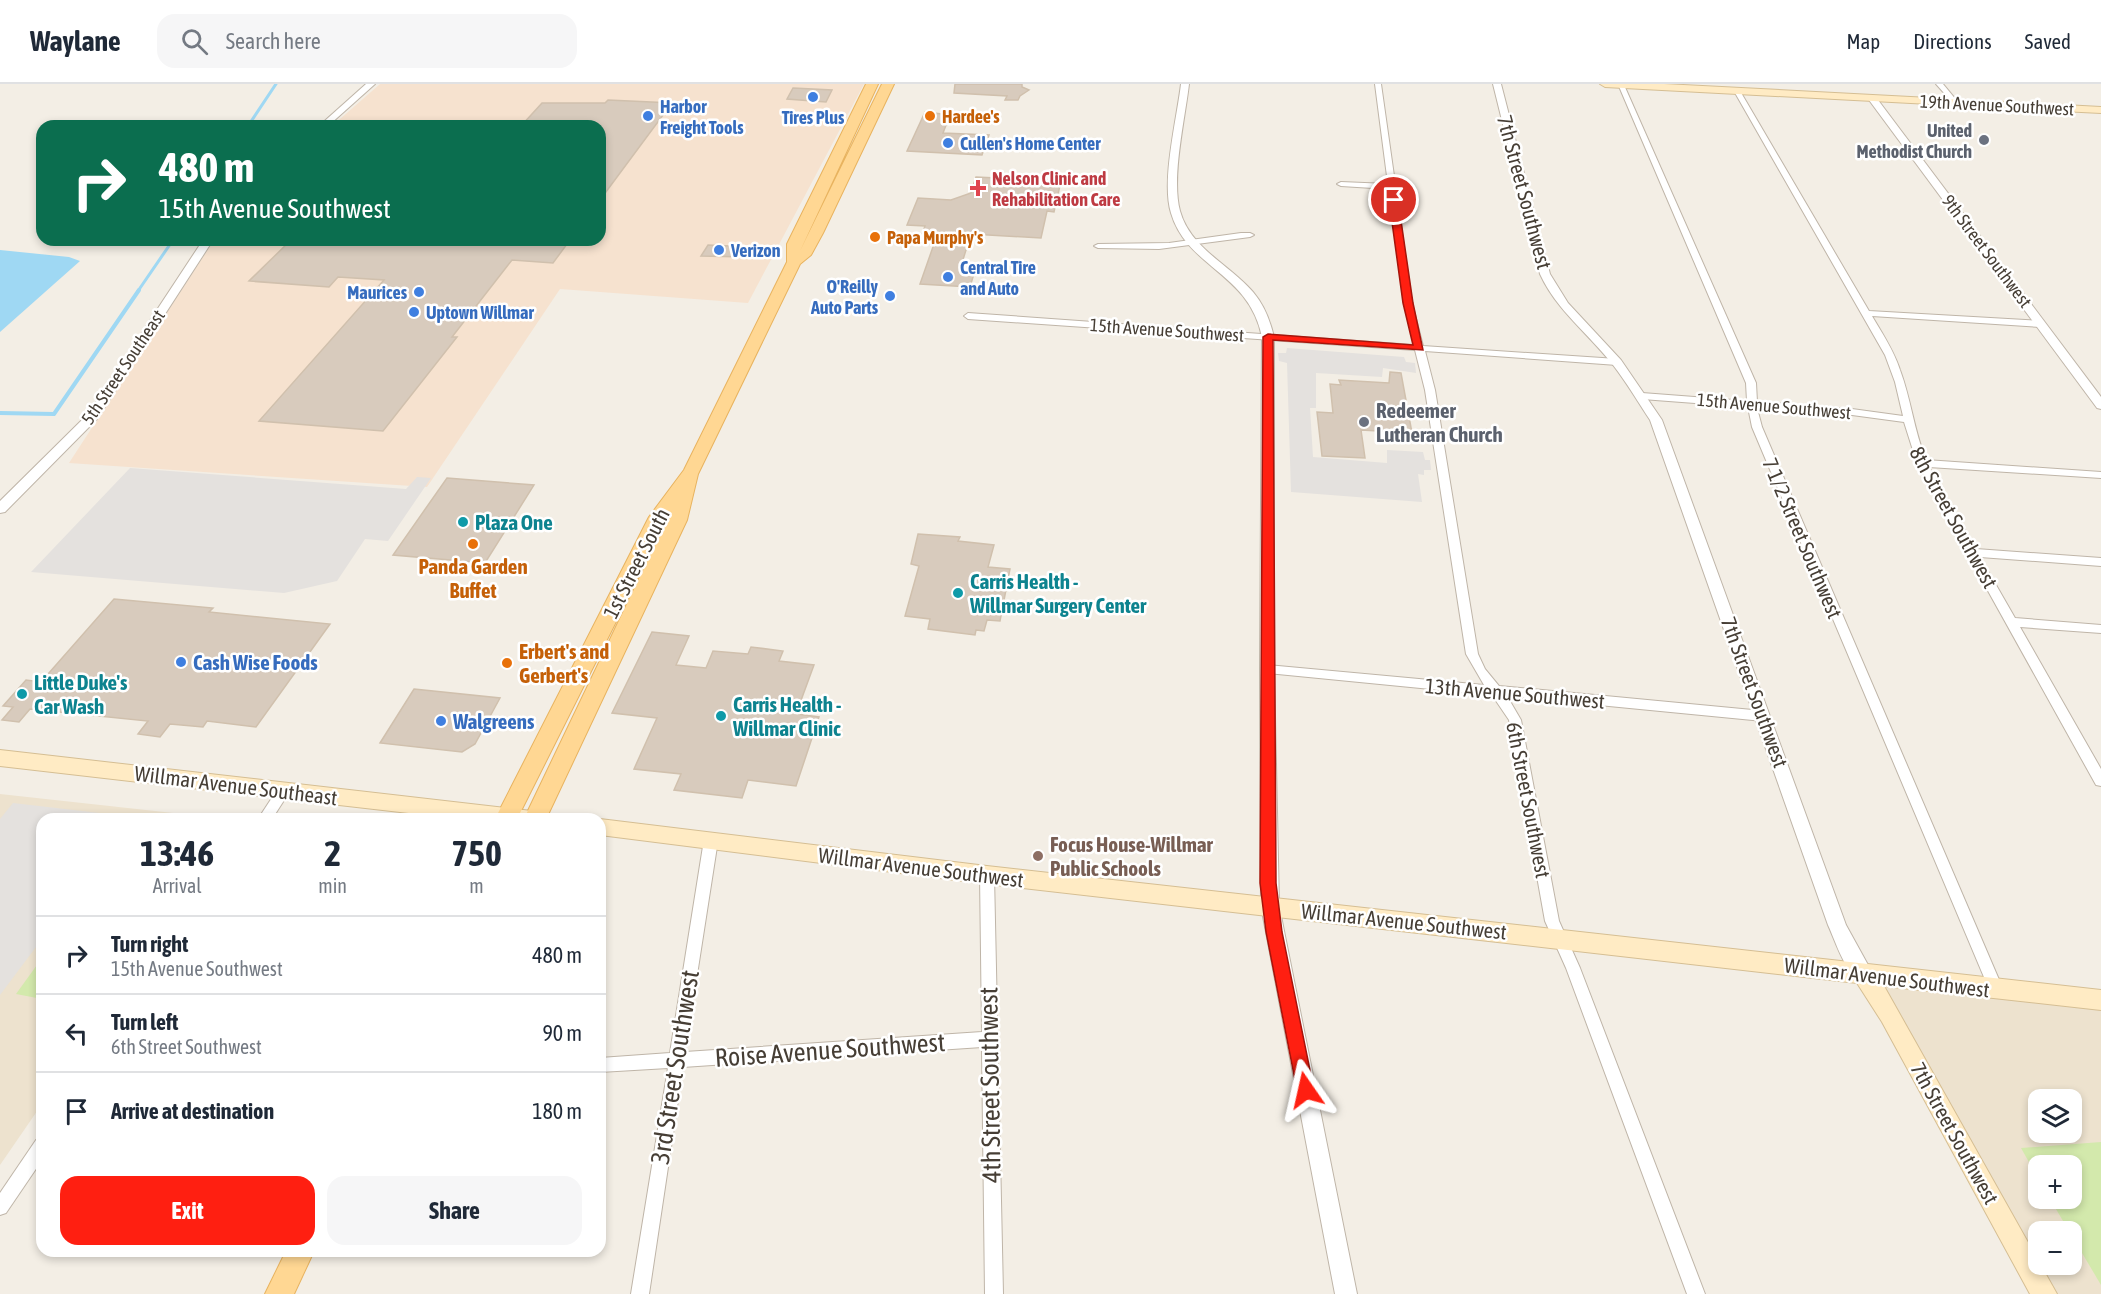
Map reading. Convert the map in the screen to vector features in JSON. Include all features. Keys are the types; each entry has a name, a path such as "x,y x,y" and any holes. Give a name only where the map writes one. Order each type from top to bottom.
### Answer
{"main road":[{"name":"1st Street South","path":"794,262 792,256 794,244 872,84"},
{"name":"1st Street South","path":"510,813 658,517 691,472 794,262 806,252 813,241 888,84"},
{"name":"19th Avenue Southwest","path":"1605,84 1690,86 1737,91 2101,110"},
{"name":"1st Street South","path":"536,813 678,519 691,472"},
{"name":"Willmar Avenue Southeast","path":"0,758 466,813"},
{"name":"Willmar Avenue Southwest","path":"606,828 987,875 2101,1000"},
{"name":"7th Street Southwest","path":"1864,974 1890,1015 2044,1294"},
{"path":"279,1294 297,1257"}],"street":[{"path":"330,120 371,84"},
{"path":"1185,84 1174,198 1180,223 1193,244 1251,296 1260,311 1268,337 1267,669 1270,906 1347,1294"},
{"name":"6th Street Southwest","path":"1378,84 1408,303 1430,390 1472,654 1478,669 1511,711 1518,731 1547,901 1558,939 1573,968 1696,1294"},
{"name":"7th Street Southwest","path":"1497,84 1545,274 1564,305 1617,362 1656,420 1837,925 1850,953 1864,974"},
{"path":"1940,84 1955,102"},
{"name":"7 1/2 Street Southwest","path":"1621,85 1752,383 1753,415 1765,448 1996,989"},
{"name":"8th Street Southwest","path":"1737,91 1899,375 1905,394 1906,419 1922,463 2101,782"},
{"name":"9th Street Southwest","path":"1872,98 2101,405"},
{"path":"1341,184 1392,187"},
{"path":"1098,246 1151,247 1193,244 1221,236 1250,235"},
{"name":"5th Street Southeast","path":"0,509 93,416 204,246"},
{"path":"1864,313 2042,324"},
{"name":"15th Avenue Southwest","path":"968,316 1617,362"},
{"name":"15th Avenue Southwest","path":"1642,396 1906,419"},
{"path":"1922,463 2101,475"},
{"path":"1970,552 2101,562"},
{"path":"2012,622 2101,629"},
{"name":"13th Avenue Southwest","path":"1267,669 1763,716"},
{"path":"269,813 284,791"},
{"name":"3rd Street Southwest","path":"640,1294 711,840"},
{"name":"4th Street Southwest","path":"987,875 994,1294"},
{"name":"Roise Avenue Southwest","path":"606,1065 988,1039"},
{"path":"0,1207 36,1155"}],"shaded area":[{"path":"380,84 864,84 748,303 560,289 427,487 69,463 210,246 606,246 606,120 339,120"},
{"path":"1287,348 1404,357 1406,362 1415,363 1416,373 1383,368 1382,377 1316,373 1316,408 1310,408 1313,457 1387,463 1387,450 1423,452 1425,460 1430,460 1431,470 1424,470 1424,475 1418,474 1422,502 1291,492 1287,363 1279,361 1278,353 1286,353"},
{"path":"130,468 406,489 417,477 431,478 388,541 365,539 337,581 284,593 31,572"},
{"path":"0,794 173,813 36,813 36,1113 0,1165"},
{"path":"13,803 99,813 36,813 36,947 0,995 0,819"},
{"path":"1864,974 2101,1000 2101,1294 2044,1294 2033,1275 2082,1275 2082,1221 2028,1221 2028,1266"}],"green space":[{"path":"36,966 36,998 16,994"},
{"path":"2101,1142 2101,1285 2082,1253 2082,1221 2063,1221 2056,1209 2082,1209 2082,1155 2028,1155 2028,1160 2021,1148"}],"water":[{"path":"0,250 69,257 80,261 0,332"}],"building":[{"path":"955,84 1022,84 1022,87 1029,90 1018,100 1005,100 1007,96 954,93"},
{"name":"Tires Plus","path":"793,88 832,90 826,102 787,99"},
{"path":"608,100 672,103 606,192 606,120 526,120 542,103 605,103"},
{"name":"Cullen's Home Center","path":"925,112 950,115 943,133 989,135 982,155 907,151"},
{"path":"976,177 1061,181 1054,212 1047,211 1041,238 971,234 961,266 976,267 970,287 920,284 934,244 919,243 925,226 907,225 918,198 951,200 971,193"},
{"name":"Verizon","path":"708,245 751,247 746,257 701,256"},
{"name":"Uptown Willmar","path":"285,246 566,246 553,263 512,260 452,337 457,337 383,431 259,421 384,280 338,277 329,287 249,281"},
{"name":"Redeemer Lutheran Church","path":"1390,372 1401,373 1412,433 1361,430 1365,458 1322,456 1317,412 1333,413 1330,384 1341,385 1339,380 1389,383"},
{"name":"Plaza One","path":"447,478 534,485 485,563 393,555"},
{"name":"Carris Health - Willmar Surgery Center","path":"918,534 960,537 958,541 994,545 988,567 1010,569 1000,621 987,620 984,631 976,630 975,635 928,629 930,619 905,616 919,566 911,564"},
{"name":"Cash Wise Foods","path":"114,599 213,608 209,612 330,624 256,727 207,721 203,727 170,724 160,737 138,734 148,721 30,709 19,722 2,720 13,707 3,706 26,680 41,682"},
{"name":"Carris Health - Willmar Clinic","path":"652,632 689,636 676,665 706,668 713,651 748,654 751,647 783,651 779,661 814,665 796,714 819,717 796,786 748,780 742,798 674,790 681,774 634,769 657,718 612,713"},
{"name":"Walgreens","path":"414,689 500,698 475,744 462,752 380,743"}],"waterway":[{"path":"252,120 276,84"},
{"path":"138,291 169,246"},
{"path":"0,413 54,414 139,290"}],"place":[{"name":"Tires Plus","path":"813,97"},
{"name":"Harbor Freight Tools","path":"648,116"},
{"name":"Hardee's","path":"930,116"},
{"name":"United Methodist Church","path":"1984,140"},
{"name":"Cullen's Home Center","path":"948,143"},
{"name":"Nelson Clinic and Rehabilitation Care","path":"978,188"},
{"name":"Papa Murphy's","path":"875,237"},
{"name":"Verizon","path":"719,250"},
{"name":"Central Tire and Auto","path":"948,277"},
{"name":"Maurices","path":"419,292"},
{"name":"O'Reilly Auto Parts","path":"890,296"},
{"name":"Uptown Willmar","path":"414,312"},
{"name":"Redeemer Lutheran Church","path":"1364,422"},
{"name":"Plaza One","path":"463,522"},
{"name":"Panda Garden Buffet","path":"473,544"},
{"name":"Carris Health - Willmar Surgery Center","path":"958,593"},
{"name":"Cash Wise Foods","path":"181,662"},
{"name":"Erbert's and Gerbert's","path":"507,663"},
{"name":"Little Duke's Car Wash","path":"22,694"},
{"name":"Carris Health - Willmar Clinic","path":"721,716"},
{"name":"Walgreens","path":"441,721"},
{"name":"Focus House-Willmar Public Schools","path":"1038,856"}],"route":[{"path":"1306,1090 1274,932 1268,883 1268,337 1419,348 1408,303 1394,200"}]}
